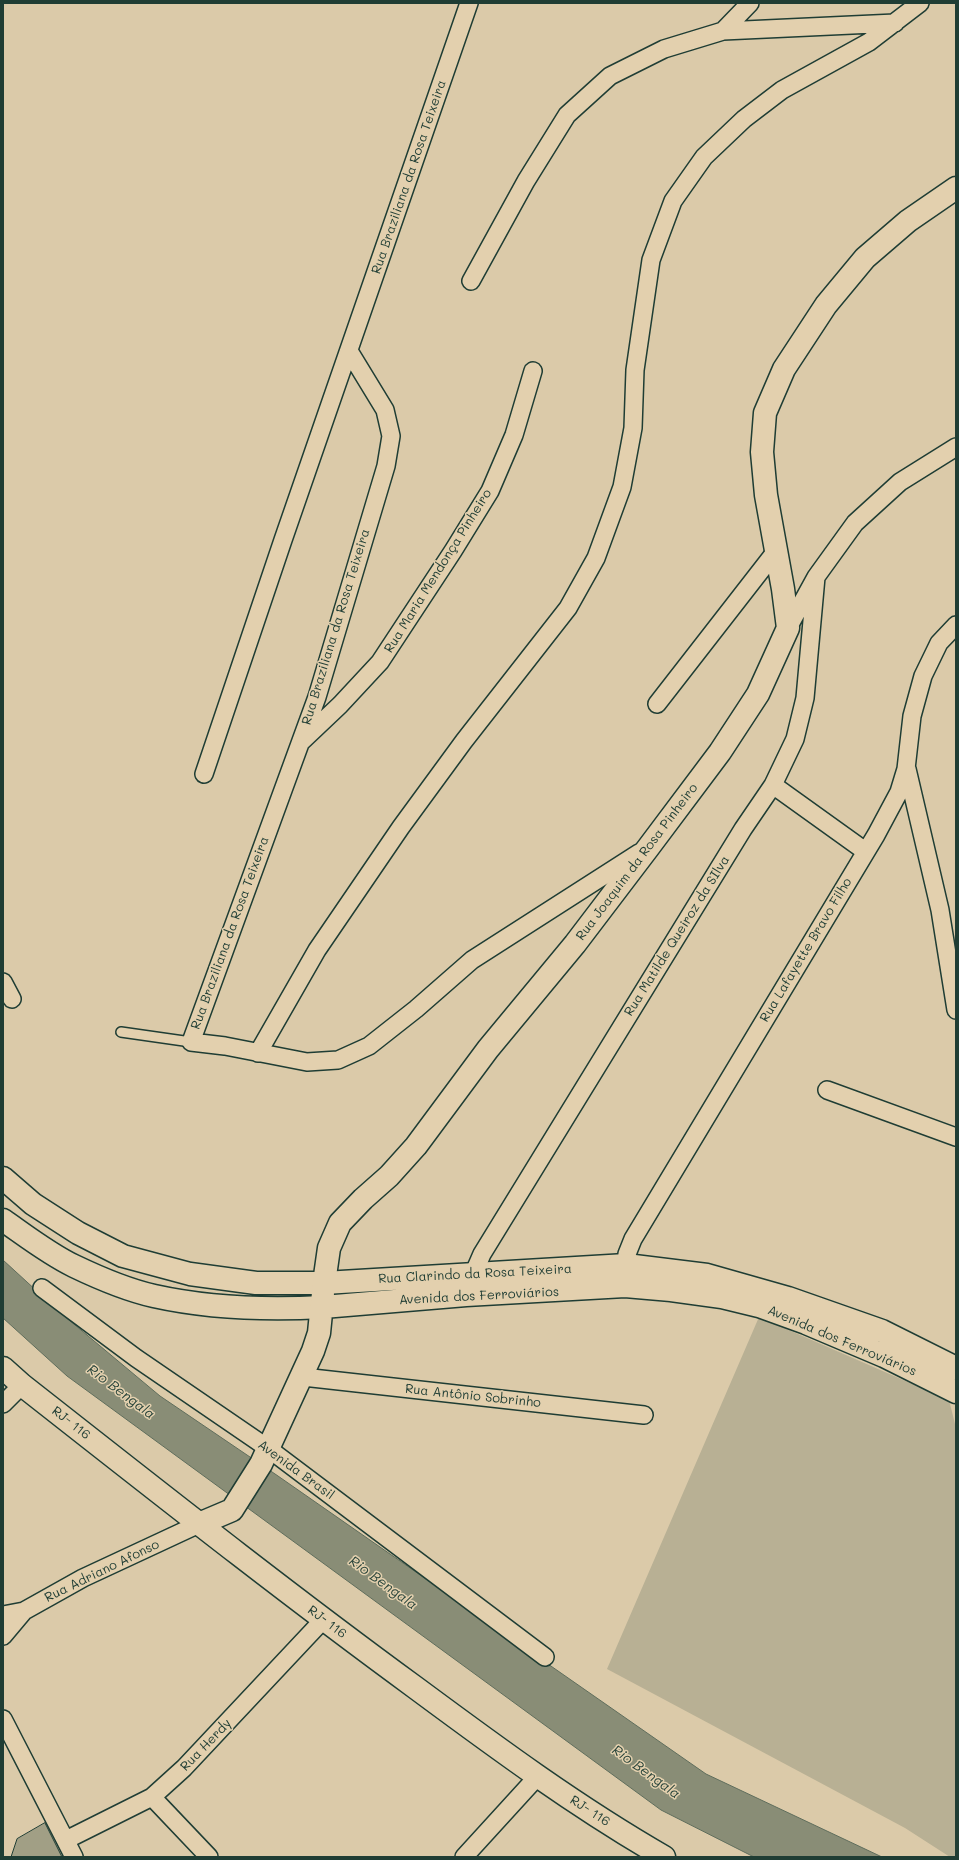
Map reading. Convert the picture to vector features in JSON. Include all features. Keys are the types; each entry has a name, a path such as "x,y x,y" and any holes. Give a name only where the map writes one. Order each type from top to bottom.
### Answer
{"main road":[{"path":"788,628 766,495 762,452 766,413 784,369 826,304 865,258 908,221 956,188"},
{"name":"Rua Joaquim da Rosa Pinheiro","path":"199,1524 232,1510 265,1456 302,1377 319,1333 329,1248 340,1223 363,1199 389,1176 416,1146 488,1049 575,944 648,848 720,752 758,694 788,628"},
{"name":"Rua Clarindo da Rosa Teixeira","path":"3,1178 33,1204 78,1233 124,1256 198,1275 256,1283 324,1282 473,1273 626,1276 707,1275 788,1298 882,1332 956,1368"},
{"name":"Avenida dos Ferroviários","path":"3,1220 40,1246 73,1265 119,1285 153,1296 191,1302 242,1307 276,1309 323,1307 466,1295 626,1276 671,1290 722,1297 759,1306 806,1323 884,1356 956,1392"},
{"name":"RJ- 116","path":"3,1368 22,1385 323,1620 537,1777 631,1838 664,1857"}],"street":[{"name":"Rua Braziliana da Rosa Teixeira","path":"204,774 469,3"},
{"path":"723,31 750,3"},
{"path":"258,1053 317,950 405,821 464,741 568,608 596,558 622,487 633,428 635,370 651,260 673,200 704,158 744,119 782,90 869,42 920,3"},
{"path":"471,281 526,181 567,115 610,76 664,49 723,31 895,23"},
{"name":"Rua Braziliana da Rosa Teixeira","path":"349,351 384,410 391,436 386,466 317,697 191,1042 307,1062 338,1060 369,1046 416,1010 472,960 648,848"},
{"name":"Rua Maria Mendonça Pinheiro","path":"300,744 340,705 380,662 453,551 493,484 514,435 532,371"},
{"name":"Rua Joaquim da Rosa Pinheiro","path":"788,628 816,577 855,523 900,482 956,447"},
{"path":"657,704 776,551"},
{"name":"Rua Matilde Queiroz da SIlva","path":"466,1295 473,1273 494,1234 743,829 773,785 795,739 805,698 816,577"},
{"name":"Rua Lafayette Bravo Filho","path":"626,1276 633,1238 899,792 906,769 912,716 923,676 939,643 956,625"},
{"path":"906,769 940,910 956,1010"},
{"path":"773,785 865,851"},
{"path":"3,982 12,999"},
{"path":"827,1090 956,1137"},
{"name":"Avenida Brasil","path":"42,1288 265,1456 545,1657"},
{"name":"Rua Antônio Sobrinho","path":"302,1377 644,1415"},
{"path":"3,1404 22,1385"},
{"name":"Rua Adriano Afonso","path":"3,1615 24,1611 83,1578 199,1524"},
{"path":"3,1636 24,1611"},
{"name":"Rua Herdy","path":"66,1840 152,1797 184,1768 323,1620"},
{"path":"3,1719 74,1857"},
{"path":"464,1857 537,1777"},
{"path":"152,1797 209,1857"}],"lane":[{"path":"121,1032 191,1042"}],"shaded area":[{"path":"759,1317 949,1400 956,1428 956,1857 950,1857 905,1828 607,1669"}],"water":[{"name":"Rio Bengala","path":"3,1260 63,1315 160,1396 278,1476 706,1774 882,1857 754,1857 661,1810 67,1376 3,1318"}],"building":[{"path":"45,1823 62,1857 11,1857 17,1839"}]}
